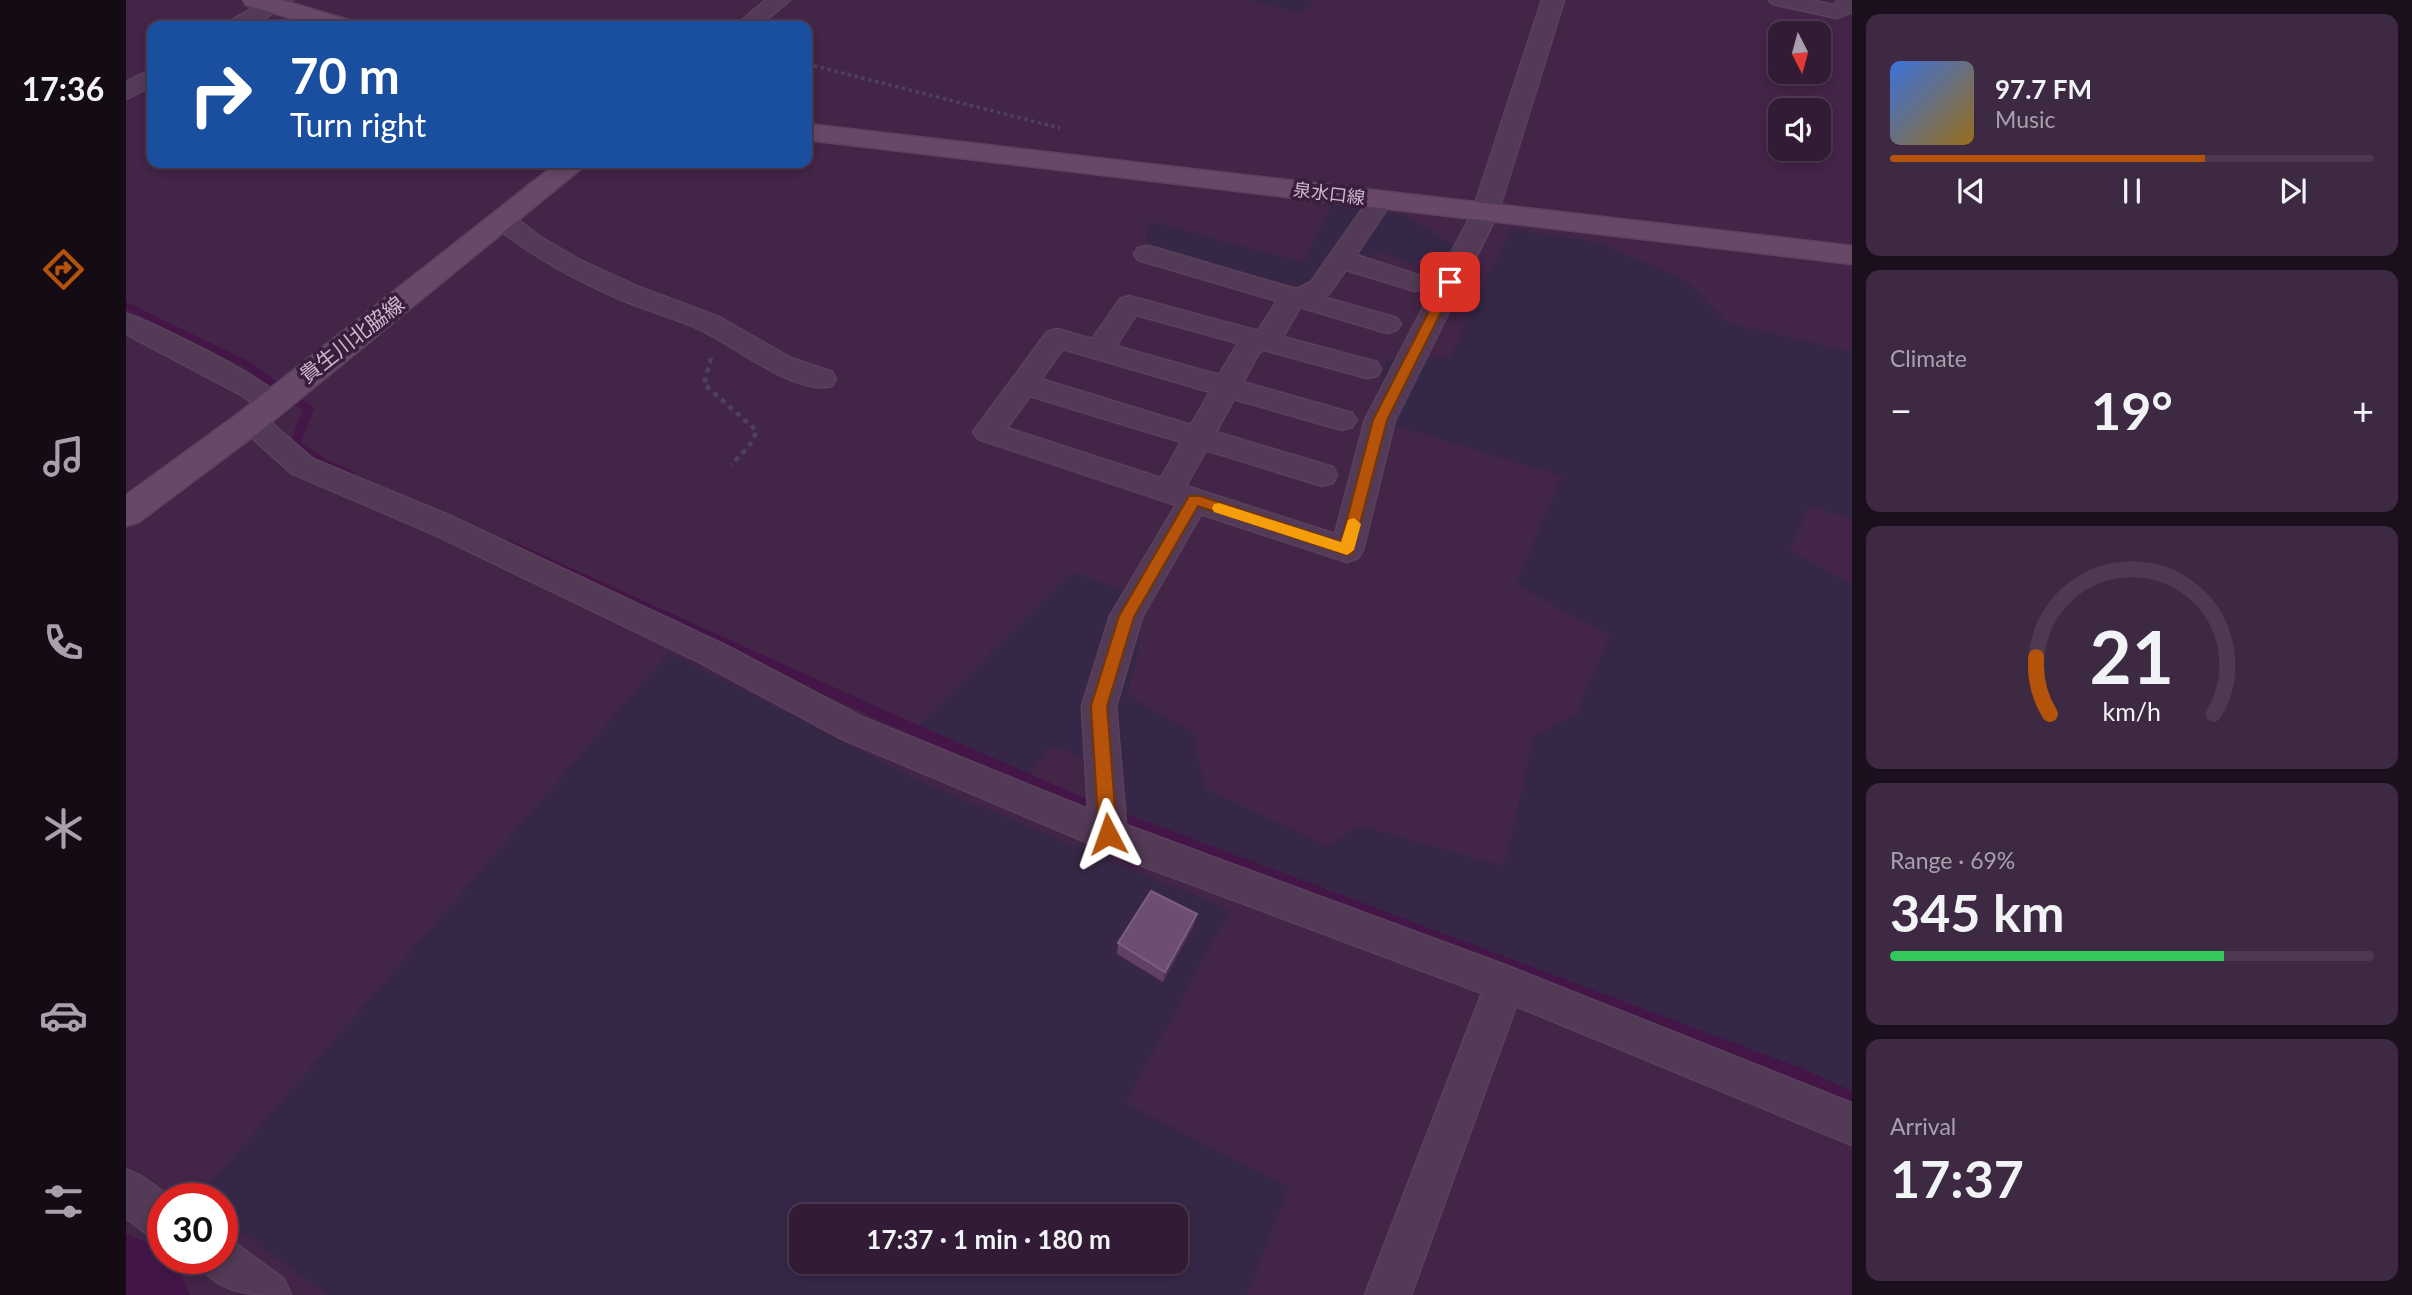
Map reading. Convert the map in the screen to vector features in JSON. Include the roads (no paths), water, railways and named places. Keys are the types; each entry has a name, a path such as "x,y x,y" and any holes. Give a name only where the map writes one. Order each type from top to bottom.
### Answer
{"main road":[{"path":"270,2 327,21"},
{"name":"泉水口線","path":"812,133 1852,255"},
{"name":"貴生川北脇線","path":"126,513 262,412 569,168"}],"street":[{"path":"752,21 779,0"},
{"path":"1342,419 1058,338 988,432 1347,550 1380,420 1485,213 1553,0"},
{"path":"1780,0 1837,12 1846,7 1849,0"},
{"path":"244,21 270,2"},
{"path":"126,92 147,79"},
{"path":"1108,834 1099,706 1126,616 1181,496 1198,438 1249,347 1270,336 1289,302 1320,288 1381,200"},
{"path":"502,220 533,244 571,266 630,293 709,323 781,365 822,379"},
{"path":"1147,254 1387,324"},
{"path":"1340,259 1415,283"},
{"path":"1099,350 1129,305 1367,369"},
{"path":"126,323 251,388 262,412 302,466 455,531 713,654 852,727 1108,834 1505,983 1852,1124"},
{"path":"1024,384 1322,475"},
{"path":"1388,1295 1505,983"},
{"path":"126,1191 147,1206"},
{"path":"238,1273 268,1295"}],"waterway":[{"path":"126,305 246,364 309,408 295,444 323,463 349,474"},
{"path":"510,544 888,718 1082,803 1798,1074 1852,1099"},
{"path":"126,1286 138,1295"}]}
